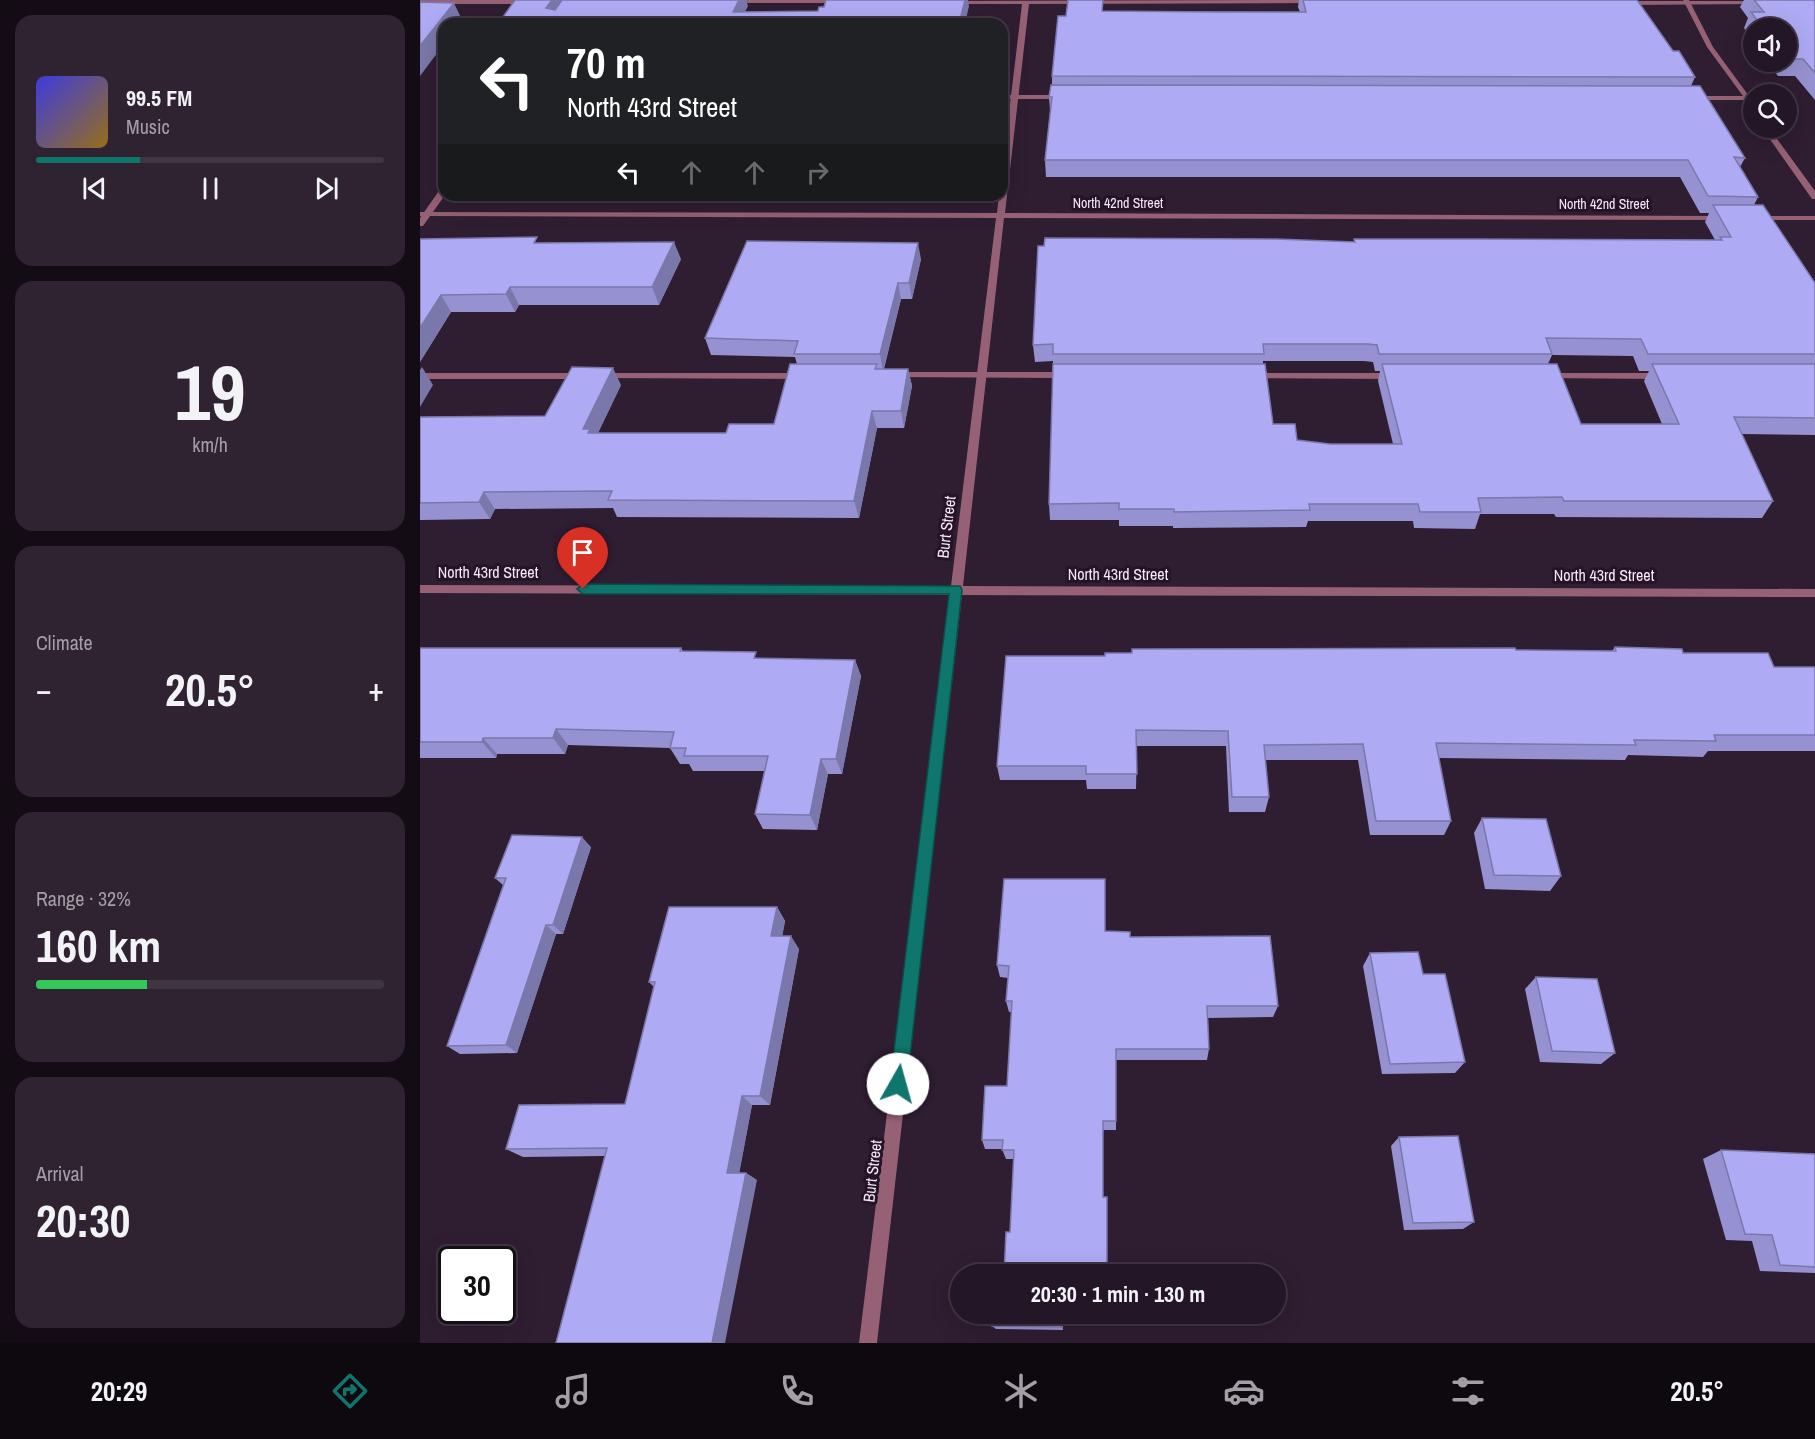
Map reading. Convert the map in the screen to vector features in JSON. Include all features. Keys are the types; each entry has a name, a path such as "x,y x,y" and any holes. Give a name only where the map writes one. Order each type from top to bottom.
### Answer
{"street":[{"path":"719,1 849,1"},
{"name":"Burt Street","path":"1008,97 1026,1"},
{"path":"1687,1 1710,47 1743,94"},
{"path":"1617,3 1687,1 1769,3"},
{"path":"420,2 538,2"},
{"path":"943,2 1321,2"},
{"path":"1008,97 1074,97"},
{"path":"1686,98 1743,98"},
{"path":"1773,138 1815,197"},
{"path":"420,224 423,214 438,197"},
{"name":"Burt Street","path":"868,1343 1001,201"},
{"name":"North 42nd Street","path":"423,214 1731,218"},
{"path":"1743,218 1815,218"},
{"path":"885,375 1076,375"},
{"path":"420,376 814,376"},
{"path":"1243,376 1410,376"},
{"path":"1541,376 1672,376"},
{"name":"North 43rd Street","path":"420,589 1815,593"}],"building":[{"path":"515,0 552,0 546,8 555,10 562,0 739,0 733,12 818,11 819,7 824,7 826,0 965,0 960,18 502,18"},
{"path":"1068,0 1103,0 1102,11 1306,12 1303,0 1637,0 1673,51 1679,51 1695,77 1052,76 1058,16 1066,16"},
{"path":"1754,0 1815,0 1815,73 1803,59 1797,59 1797,18 1756,18 1751,12 1764,12"},
{"path":"420,2 454,3 442,18 438,18 438,23 420,46"},
{"path":"1051,85 1700,86 1745,158 1734,157 1758,197 1708,196 1688,160 1045,160 1052,97 1049,97"},
{"path":"1713,205 1763,205 1815,283 1815,354 1648,354 1641,339 1546,338 1552,354 1379,354 1377,345 1368,344 1263,344 1264,354 1053,354 1053,344 1033,345 1038,246 1044,246 1045,238 1276,239 1355,242 1354,239 1722,240 1720,237 1731,237"},
{"path":"537,237 534,243 674,242 652,287 510,287 506,294 441,295 420,328 420,239"},
{"path":"747,241 918,243 909,283 898,283 880,354 794,354 798,341 705,338"},
{"path":"790,364 877,364 875,369 908,369 901,411 872,411 854,501 608,500 612,491 484,492 479,502 420,503 420,417 545,416 572,367 613,368 583,429 590,429 588,433 726,433 729,424 774,424"},
{"path":"1053,364 1265,364 1273,424 1295,424 1297,440 1330,444 1402,444 1382,364 1557,364 1581,424 1679,424 1652,364 1815,364 1815,418 1734,417 1773,501 1564,501 1562,497 1478,498 1481,512 1420,512 1418,504 1309,504 1310,510 1174,512 1174,509 1119,509 1119,503 1049,504"},
{"path":"1615,647 1682,649 1683,653 1768,653 1774,667 1815,667 1815,735 1714,735 1716,741 1634,740 1636,745 1436,743 1451,821 1376,821 1363,744 1264,745 1269,797 1232,797 1228,731 1136,730 1137,774 1086,774 1086,766 997,766 1006,656 1105,656 1105,653 1132,653 1132,649 1515,648 1516,650 1616,651"},
{"path":"420,648 681,648 680,651 756,652 754,658 855,660 836,759 821,759 810,815 755,814 768,756 684,756 686,748 670,748 674,732 556,729 553,738 483,738 482,742 420,742"},
{"path":"1482,818 1546,819 1561,876 1494,875"},
{"path":"512,835 582,837 553,925 546,925 506,1045 447,1046 506,878 495,878"},
{"path":"1004,879 1105,879 1105,931 1130,932 1130,937 1270,936 1278,1006 1207,1006 1209,1049 1116,1049 1116,1121 1103,1121 1103,1197 1107,1197 1107,1264 1005,1264 1006,1232 1010,1232 1014,1150 1002,1150 1003,1140 982,1140 985,1086 1007,1086 1012,1001 1006,1001 1009,966 997,965"},
{"path":"669,907 777,907 771,936 791,936 760,1096 742,1096 727,1173 746,1173 712,1343 556,1343 607,1148 506,1149 519,1105 625,1104 655,982 649,982"},
{"path":"1418,952 1423,974 1445,974 1465,1062 1390,1064 1370,953"},
{"path":"1536,977 1597,979 1615,1053 1552,1051"},
{"path":"1458,1136 1474,1222 1413,1223 1399,1137"},
{"path":"1721,1150 1815,1154 1815,1267 1780,1265 1772,1235 1745,1234"},
{"path":"992,1324 1061,1324 1061,1327 992,1326"}],"route":[{"path":"583,589 956,590 898,1084"}]}
